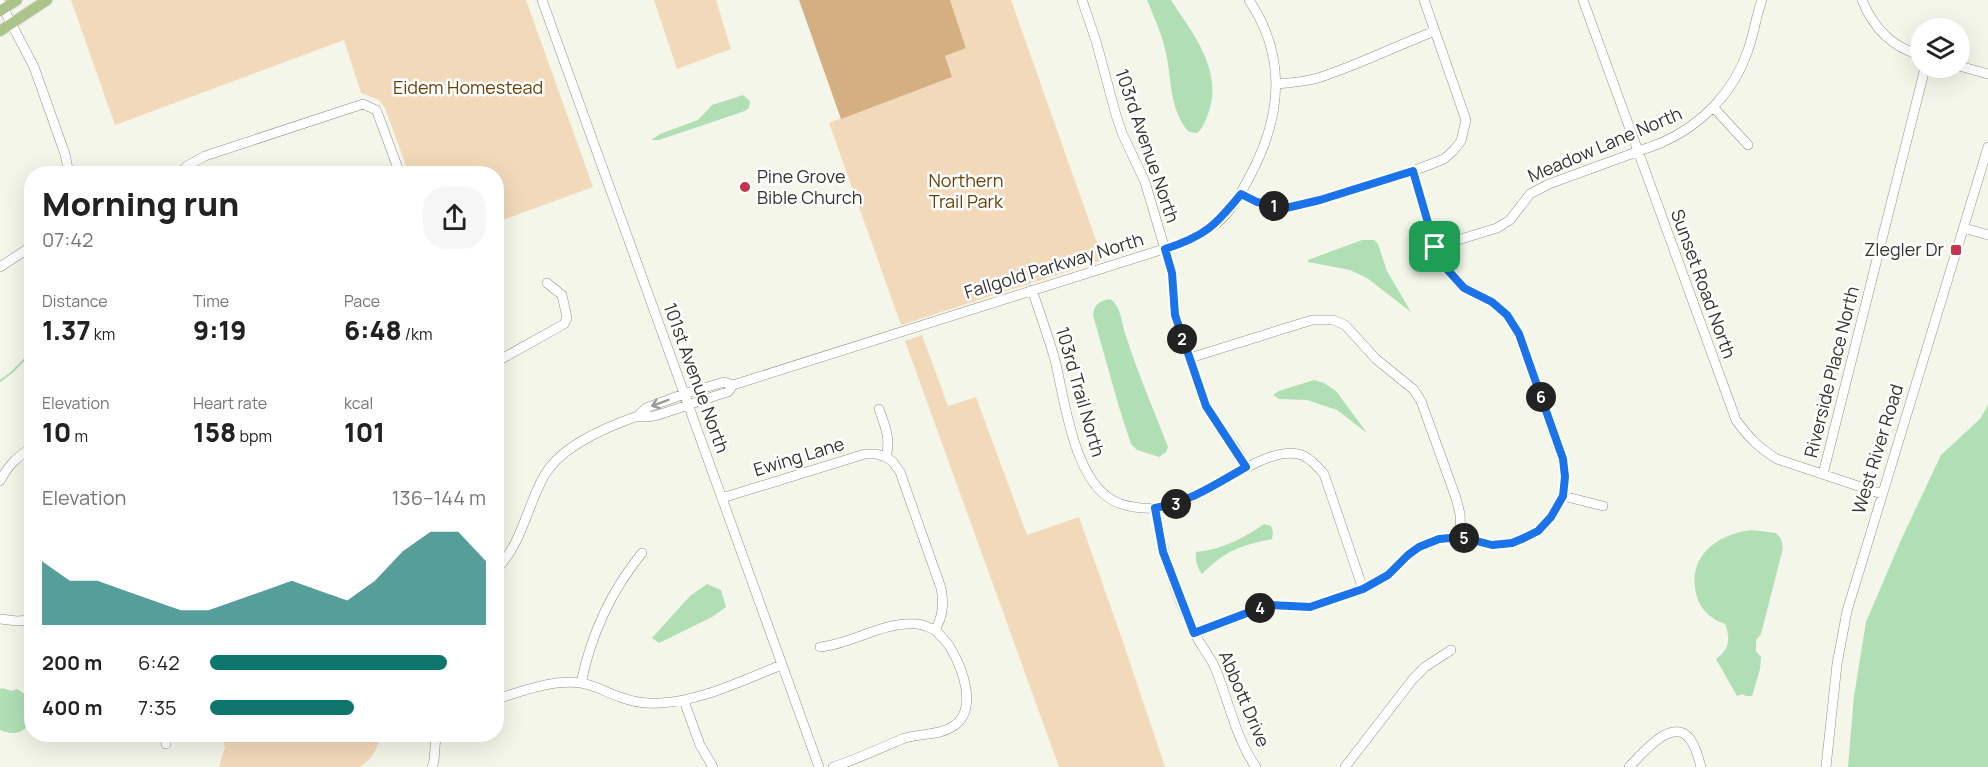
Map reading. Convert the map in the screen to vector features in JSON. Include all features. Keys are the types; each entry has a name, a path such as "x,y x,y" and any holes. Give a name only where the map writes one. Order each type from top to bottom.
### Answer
{"main road":[{"path":"1,7 17,0"},
{"path":"0,31 47,0"}],"street":[{"name":"101st Avenue North","path":"542,0 819,767"},
{"name":"103rd Avenue North","path":"1082,0 1122,133 1145,182 1172,273 1175,315 1206,406 1246,467"},
{"name":"Fallgold Parkway North","path":"638,416 646,408 684,394 724,382 733,385 1165,249 1204,232 1219,221 1241,194 1270,132 1275,109 1276,84 1273,56 1267,33 1249,0"},
{"path":"1241,194 1257,202 1286,208 1320,200 1413,171 1444,159 1453,151 1461,141 1466,120 1424,0"},
{"name":"Sunset Road North","path":"1583,0 1736,420 1762,450 1777,459 1882,494"},
{"name":"Meadow Lane North","path":"1435,247 1497,228 1510,220 1530,194 1549,184 1675,137 1694,125 1714,108 1739,73 1748,51 1762,0"},
{"path":"1862,0 1875,26 1900,47 1910,51"},
{"path":"1,7 34,67 67,166"},
{"path":"1276,84 1317,78 1390,51 1435,31"},
{"path":"1970,69 1988,74"},
{"name":"Riverside Place North","path":"1823,474 1922,78"},
{"path":"187,166 205,156 363,104 376,110 397,166"},
{"path":"1714,108 1748,145"},
{"name":"West River Road","path":"1826,767 1841,636 1850,598 1988,147"},
{"path":"1194,633 1268,605 1310,607 1363,589 1388,575 1419,547 1439,539 1461,537 1492,545 1518,540 1538,531 1551,517 1563,496 1565,477 1563,459 1519,334 1507,315 1492,302 1464,288 1445,267 1435,247 1413,171"},
{"path":"1964,228 1988,235"},
{"path":"0,267 24,251"},
{"path":"504,358 564,324 567,318 562,295 547,283"},
{"name":"103rd Trail North","path":"1032,290 1054,358 1083,464 1092,481 1105,495 1119,504 1137,508 1175,505 1246,467 1276,454 1289,452 1302,455 1313,462 1324,474 1363,589"},
{"path":"1190,358 1312,320 1333,320 1345,325 1383,365 1413,389 1421,401 1461,514 1461,537"},
{"name":"Fallgold Parkway North","path":"638,416 652,416 728,392 733,385"},
{"path":"879,409 888,434 889,445 886,457 900,472 941,588 944,602 942,618 935,630"},
{"path":"504,560 511,552 539,486 555,461 596,434 638,416"},
{"path":"0,481 8,467 24,453"},
{"name":"Ewing Lane","path":"722,498 865,454 886,457"},
{"path":"1563,496 1603,506"},
{"name":"Abbott Drive","path":"1155,508 1163,552 1194,633 1214,665 1245,748 1256,767"},
{"path":"582,684 587,655 597,628 626,573 642,553"},
{"path":"0,619 24,621"},
{"path":"820,647 834,646 896,624 919,624 935,630 950,647 966,689 968,702 966,711 958,723 951,728 903,739 865,757 833,767"},
{"path":"1345,767 1413,679 1425,667 1451,650"},
{"path":"504,697 543,686 565,683 582,684 621,698 659,704 684,700 782,665"},
{"path":"684,700 700,745 713,767"},
{"path":"1629,767 1659,737 1670,732 1688,737 1693,744 1701,767"},
{"path":"432,767 435,742"}],"green space":[{"name":"Eidem Homestead","path":"71,0 526,0 593,187 504,219 504,166 406,166 385,108 379,100 361,93 344,40 115,125"},
{"path":"654,0 716,0 731,49 677,69"},
{"name":"Northern Trail Park","path":"950,0 1011,0 1103,260 901,325 829,123 952,77 945,56 966,48"},
{"path":"922,335 948,406 976,397 1027,535 1079,517 1165,767 1059,767 905,341"},
{"path":"223,742 379,742 374,754 359,767 219,767 225,747"}],"shaded area":[{"path":"799,0 950,0 966,48 945,56 952,77 841,119"},
{"path":"1147,0 1171,0 1204,54 1212,83 1212,98 1205,122 1197,133 1189,132 1178,114 1172,94 1164,46"},
{"path":"743,95 750,101 749,108 745,111 659,140 651,140 660,134 698,120 712,105"},
{"path":"1362,240 1374,240 1378,244 1387,271 1411,312 1367,278 1350,270 1308,262 1308,260"},
{"path":"1110,299 1119,310 1136,364 1168,447 1166,452 1159,457 1137,450 1131,444 1119,407 1093,315 1098,304"},
{"path":"1314,380 1336,391 1367,433 1337,410 1307,400 1279,399 1273,395"},
{"path":"1988,405 1988,767 1848,767 1854,696 1866,622 1941,455 1980,419"},
{"path":"1264,524 1271,526 1272,539 1226,554 1202,574 1197,564 1196,552 1214,549 1232,542"},
{"path":"1752,530 1776,533 1781,539 1783,548 1761,634 1756,640 1756,651 1761,657 1752,696 1742,694 1737,696 1716,659 1724,652 1728,644 1727,629 1725,624 1709,615 1700,604 1695,586 1695,573 1699,561 1715,543 1726,537"},
{"path":"707,584 721,590 726,607 712,617 659,643 652,638 690,596"},
{"path":"0,689 12,691 17,689 24,694 24,728 20,731 10,733 0,730"}],"waterway":[{"path":"0,381 24,360"}],"place":[{"name":"Pine Grove Bible Church","path":"745,187"},
{"name":"ZIegler Dr","path":"1956,250"}],"route":[{"path":"1413,171 1435,247 1445,267 1464,288 1492,302 1507,315 1519,334 1563,459 1565,477 1563,496 1551,517 1538,531 1512,543 1492,545 1461,537 1439,539 1419,547 1388,575 1363,589 1310,607 1268,605 1194,633 1163,552 1155,508 1175,505 1195,496 1246,467 1206,406 1175,315 1172,273 1165,249 1204,232 1219,221 1241,194 1257,202 1286,208 1320,200 1413,171"}]}
